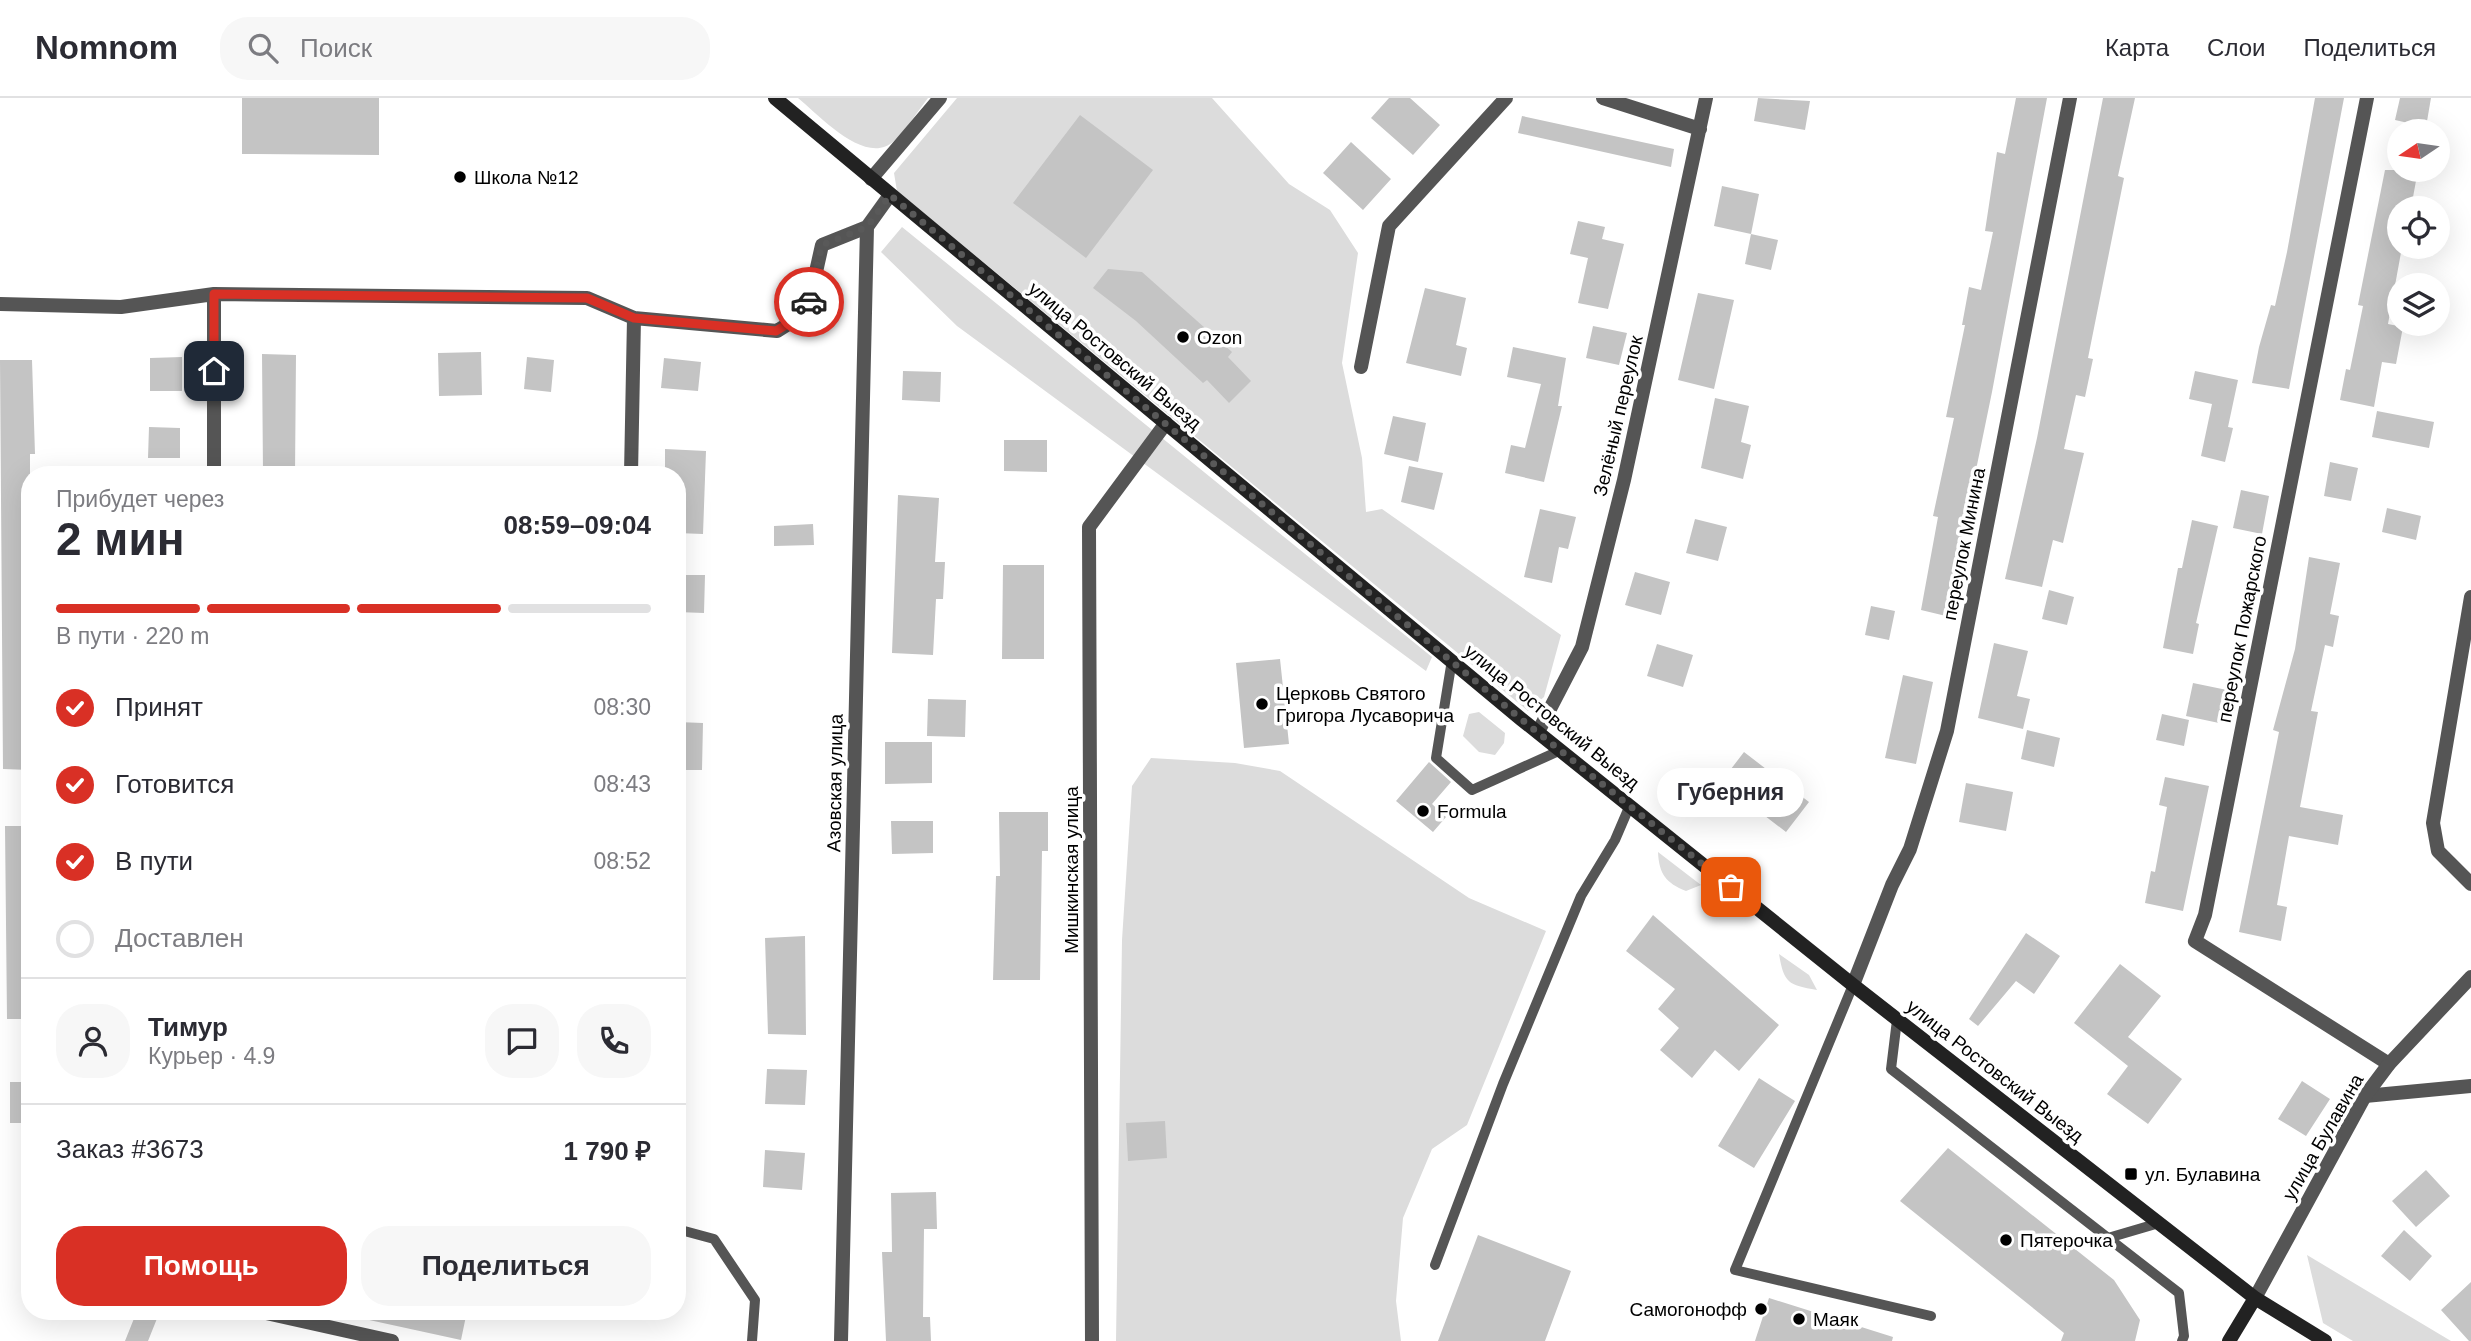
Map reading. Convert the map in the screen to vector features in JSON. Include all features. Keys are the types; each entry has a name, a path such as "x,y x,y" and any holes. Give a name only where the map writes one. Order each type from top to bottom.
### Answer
{"main road":[{"name":"улица Ростовский Выезд","path":"775,98 1538,732 1853,985 2255,1298 2325,1341"},
{"path":"2228,1341 2255,1298"}],"street":[{"path":"870,179 940,98"},
{"path":"1361,367 1390,226 1506,98"},
{"path":"1603,98 1700,129"},
{"name":"Зелёный переулок","path":"1538,732 1582,648 1624,480 1706,98"},
{"name":"переулок Минина","path":"1853,985 1892,885 1910,849 1947,731 2070,98"},
{"name":"переулок Пожарского","path":"2367,98 2205,915 2195,941 2389,1064"},
{"path":"0,304 121,307 214,294 587,298 634,318 776,331 807,312 822,245 867,227 890,195"},
{"name":"Азовская улица","path":"841,1341 867,227"},
{"path":"214,294 214,466"},
{"path":"631,466 634,318"},
{"name":"Мишкинская улица","path":"1092,1341 1089,527 1166,423"},
{"path":"2471,597 2433,823 2438,851 2471,884"},
{"name":"улица Булавина","path":"2255,1298 2365,1096 2389,1064 2471,977"},
{"path":"2365,1096 2471,1086"},
{"path":"298,1320 393,1341"}],"lane":[{"path":"1452,660 1436,758 1472,790 1561,750"},
{"path":"1435,1265 1503,1084 1581,896 1615,840 1630,805"},
{"path":"1853,985 1735,1270 1931,1316"},
{"path":"1897,1020 1891,1069 2179,1293 2184,1336 2182,1341"},
{"path":"2108,1238 2159,1223"},
{"path":"686,1231 715,1238 755,1300 752,1341"}],"shaded area":[{"path":"798,98 928,98 894,141 883,147 870,148 844,136"},
{"path":"957,98 1212,98 1289,184 1330,210 1358,253 1342,363 1362,458 1366,512 1382,509 1561,635 1544,697 1528,711 897,191 894,173"},
{"path":"902,227 1432,657 1426,671 957,326 881,252"},
{"path":"1479,712 1505,733 1504,743 1495,755 1479,752 1463,736 1469,714"},
{"path":"1151,758 1235,763 1280,771 1469,898 1546,931 1467,1125 1432,1149 1403,1218 1396,1301 1401,1341 1116,1341 1122,940 1132,786"},
{"path":"1658,852 1701,885 1686,891 1673,885 1662,872"},
{"path":"1779,954 1809,975 1817,990 1789,981 1783,971"},
{"path":"2307,1255 2451,1341 2353,1341 2323,1323"}],"building":[{"path":"242,98 379,98 379,155 242,154"},
{"path":"1389,98 1410,98 1440,125 1413,155 1371,118"},
{"path":"1758,98 1810,101 1805,130 1754,121"},
{"path":"2016,98 2047,98 1992,392 1946,616 1921,610 1938,517 1933,516 1954,418 1946,417 1965,325 1962,325 1969,287 1981,290 1993,232 1985,231 1997,152 2005,154"},
{"path":"2103,98 2135,98 2118,176 2124,178 2088,358 2093,359 2085,397 2076,395 2064,449 2084,453 2063,543 2053,540 2042,587 2005,579 2037,438"},
{"path":"2315,98 2344,98 2289,389 2252,383 2259,347 2271,305 2275,306 2287,252"},
{"path":"2400,98 2431,98 2427,119 2395,119"},
{"path":"1080,115 1153,170 1086,258 1013,203"},
{"path":"1522,116 1674,149 1671,167 1518,133"},
{"path":"1351,142 1391,179 1363,210 1323,173"},
{"path":"2387,170 2387,182 2416,182 2413,196 2387,196 2387,259 2400,259 2397,273 2387,273 2387,336 2401,336 2396,364 2382,362 2374,407 2340,400 2346,369 2350,370 2363,306 2358,305"},
{"path":"1722,186 1759,194 1751,234 1714,226"},
{"path":"1578,221 1605,227 1602,239 1624,244 1608,309 1578,303 1588,258 1570,254"},
{"path":"1751,234 1778,240 1771,270 1745,264"},
{"path":"1108,269 1142,272 1232,352 1228,357 1251,381 1229,403 1207,380 1203,383 1136,321 1093,288"},
{"path":"1425,288 1466,298 1456,345 1467,348 1461,376 1406,363"},
{"path":"1698,293 1734,300 1714,389 1678,380"},
{"path":"1593,326 1627,333 1619,365 1586,358"},
{"path":"1513,347 1566,358 1558,406 1562,406 1544,482 1505,473 1511,445 1525,448 1541,384 1507,377"},
{"path":"481,352 482,395 439,396 438,353"},
{"path":"262,354 296,355 295,466 263,466"},
{"path":"182,357 182,391 150,391 150,358"},
{"path":"527,357 554,360 551,392 524,389"},
{"path":"664,358 701,362 698,391 661,388"},
{"path":"0,360 32,360 35,454 30,454 30,466 21,466 21,770 3,769"},
{"path":"903,371 941,372 940,402 902,400"},
{"path":"2195,371 2238,380 2228,427 2233,428 2225,462 2201,456 2212,404 2189,399"},
{"path":"1715,398 1749,406 1741,442 1751,445 1743,479 1701,468"},
{"path":"2377,411 2434,422 2429,448 2372,437"},
{"path":"1393,416 1426,423 1418,462 1384,454"},
{"path":"149,427 180,428 180,458 148,458"},
{"path":"1004,440 1047,440 1047,472 1004,471"},
{"path":"665,449 706,451 703,534 686,533 686,466 665,466"},
{"path":"2330,462 2358,468 2351,501 2324,496"},
{"path":"1409,466 1443,473 1434,510 1401,502"},
{"path":"2241,490 2269,496 2262,534 2233,528"},
{"path":"898,495 939,498 935,562 945,562 943,599 936,599 933,655 892,653"},
{"path":"2387,508 2421,516 2416,540 2382,532"},
{"path":"1540,509 1576,517 1568,549 1559,547 1552,583 1524,577"},
{"path":"1695,519 1727,527 1718,561 1686,553"},
{"path":"2192,520 2218,526 2196,623 2199,624 2193,654 2163,648 2178,568 2182,568"},
{"path":"813,524 814,545 774,546 774,526"},
{"path":"2309,557 2340,563 2330,614 2339,616 2333,647 2325,645 2311,711 2318,712 2300,807 2343,815 2338,845 2289,836 2277,905 2287,907 2281,941 2239,932 2279,732 2273,730 2295,649"},
{"path":"1003,565 1044,565 1044,659 1002,659"},
{"path":"1635,572 1670,582 1661,615 1625,605"},
{"path":"686,575 705,575 704,613 686,612"},
{"path":"2049,590 2074,597 2067,625 2042,619"},
{"path":"1871,606 1895,611 1889,640 1865,635"},
{"path":"1994,643 2028,651 2017,696 2030,699 2023,729 1978,718"},
{"path":"1657,644 1693,655 1683,687 1647,676"},
{"name":"Церковь Святого Григора Лусаворича","path":"1280,659 1289,744 1244,748 1236,663"},
{"path":"1903,675 1933,682 1916,764 1885,758"},
{"path":"2193,683 2227,690 2219,723 2186,716"},
{"path":"928,699 966,700 965,737 927,736"},
{"path":"2162,714 2189,720 2184,746 2156,740"},
{"path":"686,722 703,723 702,770 686,770"},
{"path":"2027,730 2060,738 2054,767 2021,759"},
{"path":"885,742 932,742 932,783 885,784"},
{"path":"1744,752 1809,802 1786,832 1721,782"},
{"path":"1429,762 1451,782 1432,804 1446,817 1433,832 1396,801"},
{"path":"2165,777 2209,786 2183,911 2145,903 2151,871 2155,872 2167,807 2159,805"},
{"path":"1966,783 2013,792 2006,831 1959,822"},
{"path":"999,812 1048,812 1048,851 1042,851 1040,980 993,980 996,876 1000,876"},
{"path":"891,821 933,821 933,853 892,854"},
{"path":"5,826 21,826 21,1019 7,1019"},
{"path":"1653,915 1779,1025 1739,1071 1715,1050 1692,1078 1660,1050 1679,1028 1658,1009 1675,989 1626,951"},
{"path":"2026,933 2060,956 2034,994 2016,981 1978,1026 1969,1019"},
{"path":"805,936 806,1035 768,1034 765,938"},
{"path":"2120,964 2161,996 2128,1037 2182,1079 2148,1124 2107,1094 2128,1066 2074,1023"},
{"path":"767,1069 807,1070 805,1105 765,1104"},
{"path":"1759,1078 1795,1101 1754,1168 1718,1146"},
{"path":"2302,1081 2330,1099 2306,1136 2278,1119"},
{"path":"10,1082 21,1082 21,1123 10,1123"},
{"path":"1165,1121 1167,1158 1128,1161 1126,1123"},
{"name":"Пятерочка","path":"1948,1148 2114,1280 2140,1320 2135,1341 2061,1341 2064,1333 1900,1201"},
{"path":"765,1150 805,1153 802,1190 763,1187"},
{"path":"2426,1170 2450,1196 2416,1227 2392,1201"},
{"path":"936,1192 937,1229 924,1229 923,1317 930,1317 931,1341 886,1341 882,1252 892,1252 891,1193"},
{"path":"2404,1230 2432,1256 2410,1281 2381,1256"},
{"path":"1478,1235 1571,1271 1545,1341 1438,1341"},
{"path":"2471,1282 2471,1341 2469,1341 2441,1310"},
{"name":"Маяк","path":"1769,1298 1893,1337 1892,1341 1755,1341"},
{"path":"133,1320 156,1320 148,1341 125,1341"},
{"path":"369,1320 465,1320 461,1340"}],"way so far":[{"path":"809,302 822,245 867,227 890,195 1521,719 1731,887"}],"place":[{"name":"Школа №12","path":"460,177"},
{"name":"Ozon","path":"1183,337"},
{"name":"Церковь Святого Григора Лусаворича","path":"1262,704"},
{"name":"Formula","path":"1423,811"},
{"name":"Губерния","path":"1731,887"},
{"name":"ул. Булавина","path":"2131,1174"},
{"name":"Пятерочка","path":"2006,1240"},
{"name":"Самогонофф","path":"1761,1309"},
{"name":"Маяк","path":"1799,1319"}],"route":[{"path":"214,371 214,294 587,298 634,318 776,331 807,312 809,302"}]}
